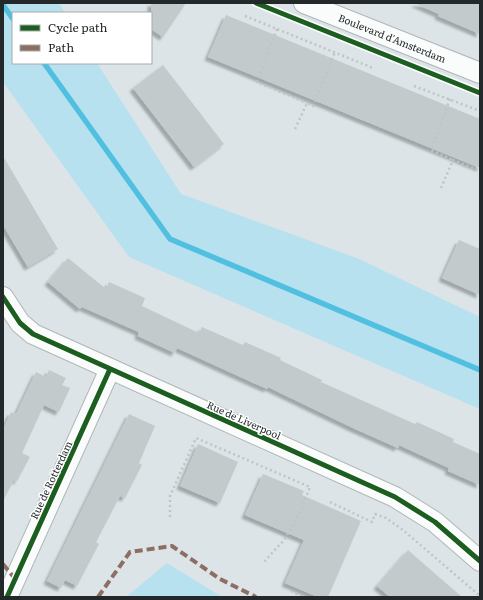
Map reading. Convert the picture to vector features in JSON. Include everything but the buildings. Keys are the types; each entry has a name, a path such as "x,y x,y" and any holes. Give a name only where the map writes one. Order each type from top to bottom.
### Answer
{"street":[{"name":"Boulevard d'Amsterdam","path":"304,3 480,74"},
{"name":"Rue de Liverpool","path":"3,297 20,323 33,334 395,497 435,522 480,561"},
{"name":"Rue de Rotterdam","path":"7,597 110,369"}],"path":[{"path":"245,16 373,68"},
{"path":"278,29 257,82 313,106 335,52"},
{"path":"414,86 480,111"},
{"path":"450,99 431,150 480,171"},
{"path":"295,129 307,103"},
{"path":"441,188 453,160"},
{"path":"170,517 170,496 196,438 310,487 299,515 284,540 263,563"},
{"path":"330,502 372,522 375,514 386,518 403,530 480,596"},
{"path":"291,591 303,597"}],"shaded area":[{"path":"3,3 59,3 64,12 12,12 12,64 98,64 181,194 357,258 480,317 480,409 129,257 3,82"},
{"path":"167,563 222,597 126,597"}],"waterway":[{"path":"3,5 12,18"},
{"path":"45,64 170,239 480,370"}],"marked path":[{"path":"98,597 130,552 172,546 220,579 256,597"},
{"path":"3,564 15,579"}],"cycle path":[{"path":"256,3 480,93"},
{"path":"3,297 20,323 33,334 395,497 435,522 480,561"},
{"path":"7,597 110,369"}]}
